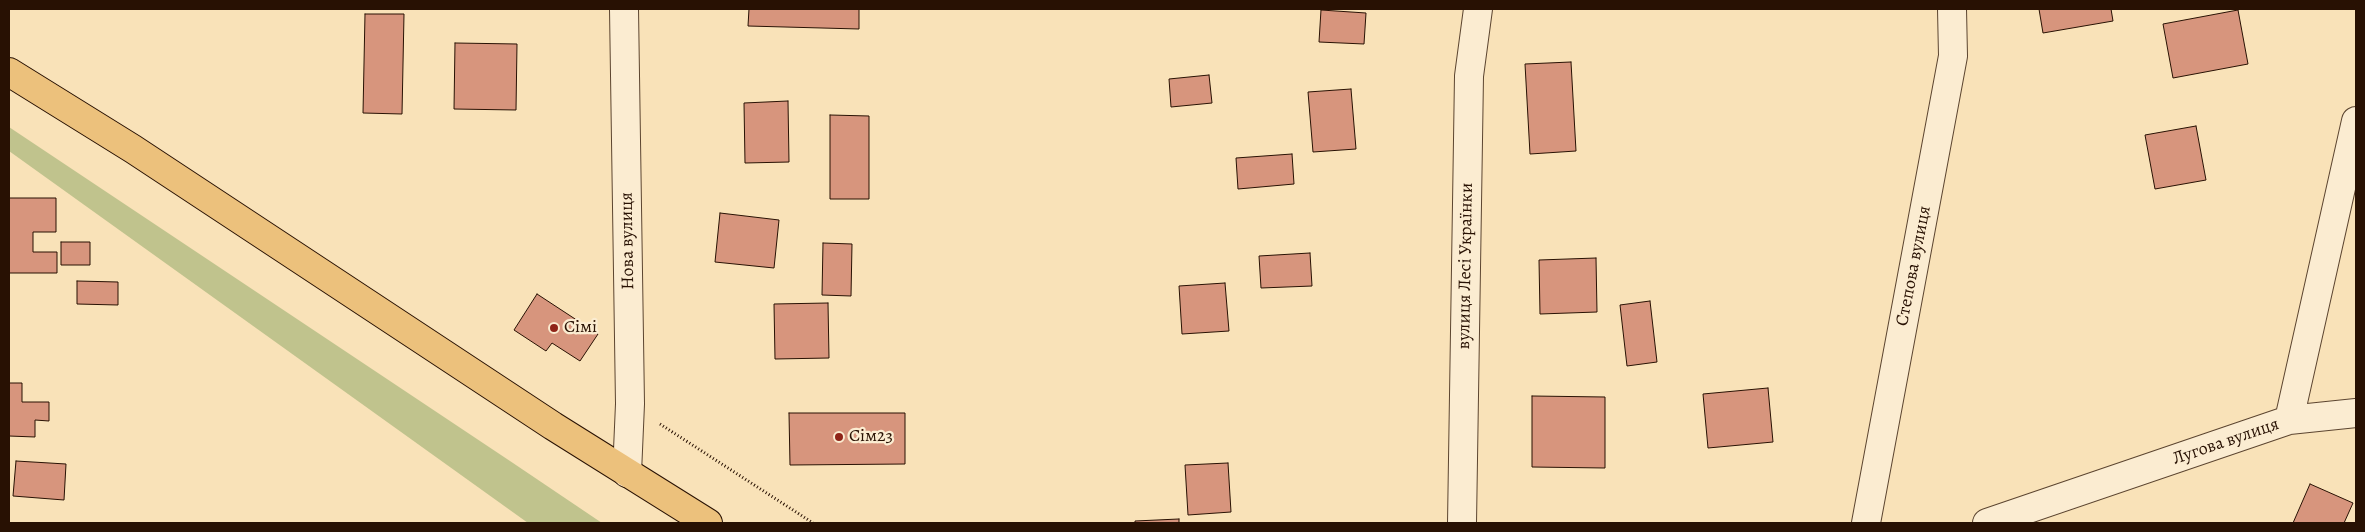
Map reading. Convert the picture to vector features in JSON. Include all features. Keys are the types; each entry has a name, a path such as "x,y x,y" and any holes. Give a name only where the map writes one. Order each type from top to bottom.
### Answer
{"main road":[{"path":"9,72 133,149 553,426 708,523"}],"street":[{"name":"Нова вулиця","path":"624,9 630,404 627,472"},
{"name":"вулиця Лесі Українки","path":"1462,523 1469,76 1478,9"},
{"name":"Степова вулиця","path":"1866,523 1952,56 1952,9"},
{"name":"Лугова вулиця","path":"1987,523 2290,420 2356,121"},
{"path":"2290,420 2356,413"}],"path":[{"path":"630,404 813,523"}],"green space":[{"path":"9,127 602,523 528,523 9,151"}],"building":[{"path":"749,9 859,9 859,29 748,26"},
{"path":"2039,9 2111,9 2113,21 2043,33"},
{"path":"1321,10 1366,13 1364,44 1319,42"},
{"path":"2238,10 2248,64 2173,78 2163,24"},
{"path":"365,14 404,14 402,114 363,113"},
{"path":"455,43 517,44 516,110 454,109"},
{"path":"1571,62 1576,151 1530,154 1525,64"},
{"path":"1209,75 1212,103 1171,107 1169,79"},
{"path":"1351,89 1356,149 1313,152 1308,92"},
{"path":"788,101 789,162 745,163 744,103"},
{"path":"830,115 869,116 869,199 830,199"},
{"path":"2196,126 2206,180 2155,189 2145,135"},
{"path":"1292,154 1294,184 1238,189 1236,158"},
{"path":"9,198 56,198 56,232 33,232 33,252 57,252 57,273 9,273"},
{"path":"720,213 779,220 774,268 715,262"},
{"path":"61,242 90,242 90,265 61,265"},
{"path":"823,243 852,244 851,296 822,295"},
{"path":"1310,253 1312,286 1261,288 1259,256"},
{"path":"1596,258 1597,312 1540,314 1539,260"},
{"path":"77,281 118,282 118,305 77,304"},
{"path":"1225,283 1229,331 1182,334 1179,286"},
{"path":"537,294 598,334 580,361 552,343 546,351 514,330"},
{"path":"1650,301 1657,362 1627,366 1620,305"},
{"path":"828,303 829,358 775,359 774,304"},
{"path":"9,383 22,383 22,402 49,402 49,421 35,420 35,437 9,436"},
{"path":"1768,388 1773,442 1708,448 1703,394"},
{"path":"1532,396 1605,397 1605,468 1532,467"},
{"path":"789,413 905,413 905,464 790,465"},
{"path":"16,461 66,464 64,500 13,496"},
{"path":"1228,463 1231,512 1188,515 1185,465"},
{"path":"2310,484 2353,503 2344,523 2293,523"},
{"path":"1179,519 1179,523 1135,523 1135,521"}],"place":[{"name":"Сімі","path":"554,328"},
{"name":"Сім23","path":"839,437"}]}
